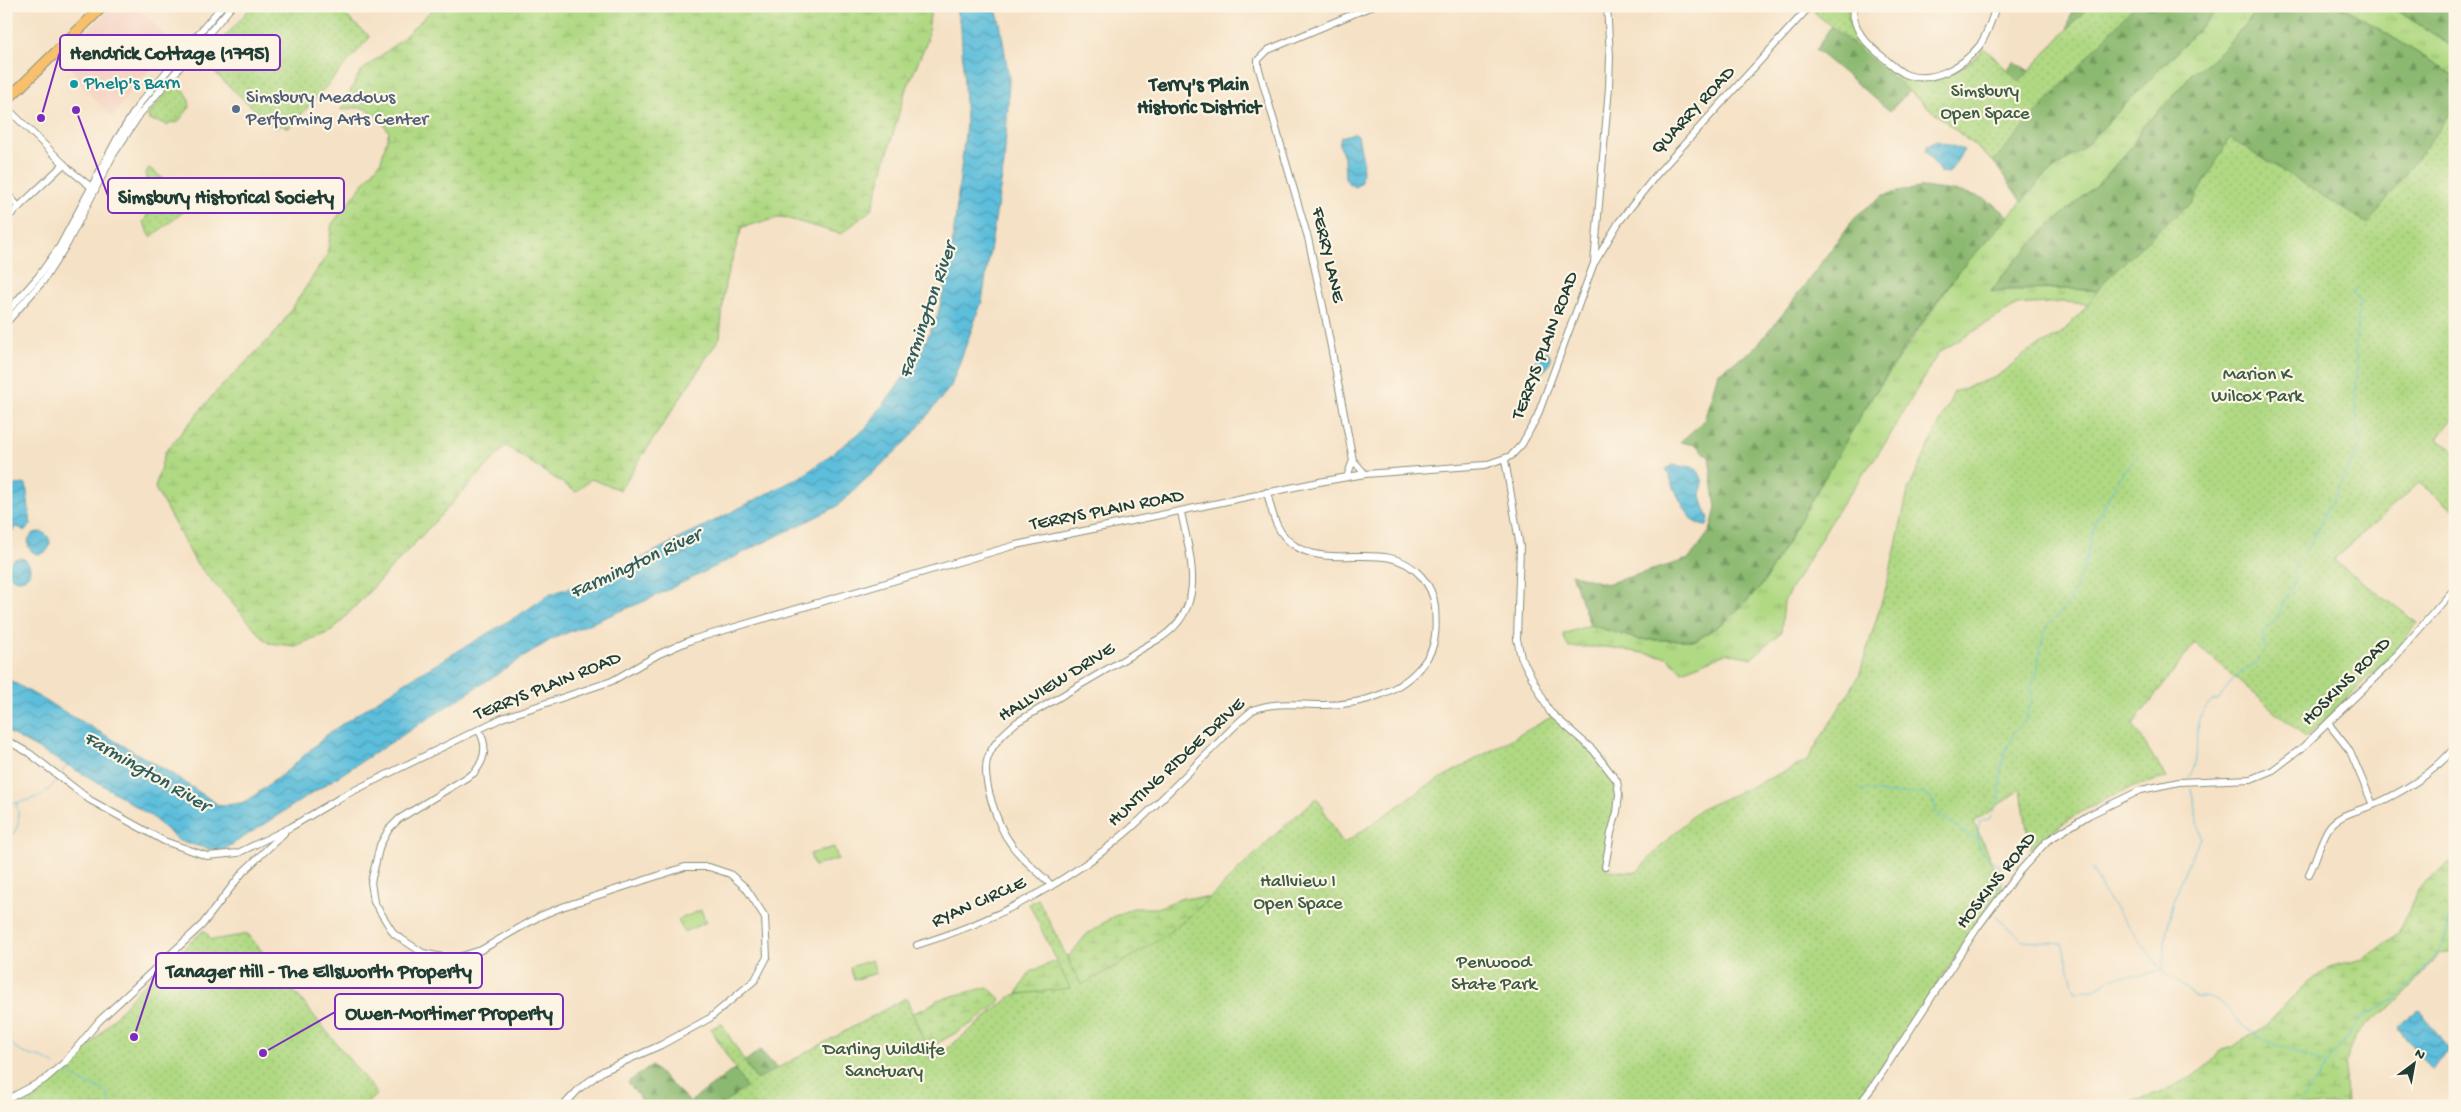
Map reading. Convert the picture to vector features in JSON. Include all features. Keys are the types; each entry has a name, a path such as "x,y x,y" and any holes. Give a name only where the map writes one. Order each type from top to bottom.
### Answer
{"highway":[{"path":"6,101 11,91 103,6"}],"street":[{"path":"94,189 128,120 183,50 222,6"},
{"path":"6,323 9,311 38,277 60,246 118,146 140,114 232,6"},
{"name":"FERRY LANE","path":"1365,474 1353,460 1308,238 1259,72 1258,60 1268,50 1372,6"},
{"name":"TERRYS PLAIN ROAD","path":"291,826 344,795 479,731 502,718 612,681 659,654 690,640 1016,545 1347,477 1485,465 1505,460 1522,444 1537,417 1594,263 1609,87 1610,56 1607,6"},
{"name":"QUARRY ROAD","path":"1594,263 1624,216 1656,174 1810,6"},
{"path":"1853,6 1854,22 1862,38 1904,73 1928,78 1949,69 1974,51 1985,36 1996,6"},
{"path":"183,50 189,56"},
{"path":"6,107 62,162 94,189"},
{"path":"6,219 62,162"},
{"path":"6,193 19,207"},
{"path":"1596,237 1607,242"},
{"path":"1347,477 1353,460"},
{"path":"1505,460 1520,547 1516,639 1518,648 1529,675 1550,712 1593,750 1617,780 1619,794 1617,812 1605,867"},
{"name":"HUNTING RIDGE DRIVE","path":"1051,885 1126,832 1253,710 1270,705 1328,705 1365,700 1400,684 1417,670 1430,654 1435,635 1435,604 1430,588 1418,573 1405,564 1388,558 1366,555 1326,558 1296,547 1276,525 1267,492"},
{"name":"HALLVIEW DRIVE","path":"1051,885 1010,842 990,794 985,768 987,758 999,738 1017,722 1162,636 1181,621 1188,605 1194,580 1181,512"},
{"name":"HOSKINS ROAD","path":"1858,1106 1874,1085 1977,928 2018,873 2047,841 2089,815 2141,790 2179,782 2242,780 2262,776 2286,761 2328,724 2399,654 2455,588"},
{"path":"2328,724 2350,751 2373,805"},
{"path":"479,731 485,743 485,751 479,767 399,819 388,829 380,845 371,882 374,902 388,926 402,941 424,953 452,959 481,950 540,916 562,907 672,871 699,866 722,871 738,880 753,897 765,916 768,926 767,957 750,984 724,1008 695,1027 661,1045 603,1071 580,1088 563,1106"},
{"path":"6,740 29,753 90,800 164,841 186,850 206,856 238,853 291,826"},
{"path":"2309,874 2330,826 2340,817 2373,805 2409,787 2435,766 2455,746"},
{"path":"6,1100 44,1080 65,1062 99,1020 202,925 244,872 291,826"},
{"name":"RYAN CIRCLE","path":"917,945 987,920 1051,885"}],"shaded area":[{"path":"112,6 136,6 173,44 130,91 113,118 82,86 69,63 69,50"}],"green space":[{"path":"252,6 338,6 337,8 370,37 289,128 282,125 275,128 205,64 209,55"},
{"path":"436,6 931,6 927,41 904,95 872,209 841,234 782,217 742,227 725,283 720,337 620,490 591,479 576,492 506,446 332,631 295,646 268,643 196,563 155,488 165,452 215,393 277,331 327,255 332,224 381,161 389,131 369,110 351,108 341,110 360,72 401,40"},
{"name":"Simsbury Open Space","path":"1820,6 1848,6 1848,14 1855,34 1868,50 1900,77 1911,81 1923,82 1946,77 1967,64 1984,48 2019,82 2089,6 2134,6 1993,161 1814,12"},
{"path":"2073,6 2221,6 2083,148 2043,177 2022,202 1993,161 1909,91 1890,111 1816,50 1831,26 1848,9 1851,24 1861,41 1886,66 1904,78 1923,82 1945,77 1978,55 1984,48 2007,70 2014,61 2029,71 2067,31"},
{"path":"2221,6 2261,6 2228,44 2210,61 2193,72 2172,98 2143,126 2133,145 2103,179 2047,228 2007,270 1991,291 2072,289 2108,292 2142,307 2061,302 2017,305 1938,353 1886,442 1835,514 1784,601 1781,632 1752,658 1728,653 1682,671 1667,657 1606,647 1568,647 1563,634 1590,625 1640,640 1697,640 1730,618 1761,587 1870,400 1959,271 2043,177 2083,148"},
{"path":"2261,6 2342,6 2455,76 2455,312 2072,289 2009,289 1991,292 2007,270 2047,228 2103,179 2133,145 2143,126 2172,98 2193,72 2210,61 2228,44"},
{"path":"2342,6 2390,6 2455,48 2455,76"},
{"path":"2390,6 2455,6 2455,48"},
{"path":"174,84 186,92 190,107 177,123 171,122 167,126 164,123 149,120 148,114"},
{"name":"Marion K Wilcox Park","path":"2455,108 2455,415 2438,439 2455,451 2455,510 2419,483 2333,560 2418,623 2391,656 2306,738 2195,643 2133,724 2166,778 2129,789 2093,805 2060,826 2030,850 2021,789 1974,822 2002,887 1870,1084 1852,1106 721,1106 746,1087 711,1029 721,1023 756,1080 906,998 932,1061 1013,995 1070,988 1029,904 1038,899 1081,985 1138,953 1191,915 1284,826 1317,798 1343,844 1427,786 1555,715 1606,759 1614,779 1616,804 1609,825 1606,870 1637,872 1699,810 1806,762 1859,676 1888,581 1908,491 1954,392 1996,377 2028,352 2060,334 2080,314 2106,280 2164,225 2192,203 2230,138 2368,224"},
{"path":"149,168 169,183 169,193 187,209 151,237 143,222 159,196 146,180"},
{"path":"1923,187 1979,197 1989,201 2009,217 1959,271 1908,342 1870,400 1761,587 1730,618 1697,640 1640,640 1590,625 1571,574 1606,584 1689,559 1710,531 1716,508 1709,457 1696,445 1680,442 1704,421 1718,373 1753,350 1787,309 1856,216 1883,195"},
{"path":"834,847 838,859 814,866 810,854"},
{"path":"2455,858 2455,951 2438,953 2399,1001 2365,1026 2354,1039 2350,1048 2346,1070 2346,1106 2117,1106 2160,1093 2190,1078 2211,1063 2220,1051 2233,1047 2247,1037 2262,1030 2301,989 2329,967 2363,958 2381,947 2398,933 2405,917 2410,911 2416,891"},
{"path":"1183,898 1213,898 1119,991 1017,994 1030,972 1070,955 1086,935 1111,918 1133,908 1157,908"},
{"path":"701,910 706,922 684,932 678,920"},
{"path":"204,930 212,940 248,934 377,1094 364,1106 6,1106 34,1093 57,1079 77,1061 138,990"},
{"path":"872,960 876,973 854,980 850,967"},
{"path":"988,987 1000,999 998,1004 971,1024 931,1047 920,1064 905,1016 926,1008 937,1000"},
{"path":"760,1050 787,1079 801,1106 646,1106 628,1082 652,1066 690,1102"}],"water":[{"name":"Farmington River","path":"955,6 995,6 1000,23 1009,78 1004,164 982,301 951,386 908,440 836,507 645,601 552,639 222,851 179,841 152,817 103,785 6,731 6,678 169,772 220,806 246,802 288,770 329,733 401,685 527,610 548,595 612,573 804,475 865,429 918,358 938,314 950,266 966,124 961,28"},
{"path":"1354,133 1358,135 1363,161 1361,183 1355,187 1349,184 1345,178 1344,157 1339,144 1341,137"},
{"path":"1937,141 1964,150 1949,173 1940,172 1926,151 1928,145"},
{"path":"1546,351 1550,355 1550,364 1547,369 1539,373 1535,371 1534,365 1540,353"},
{"path":"1672,465 1692,467 1698,471 1703,483 1702,501 1709,518 1707,526 1693,520 1687,513 1666,469"},
{"path":"26,484 31,525 25,531 16,526 12,532 6,532 6,486"},
{"path":"39,532 47,535 50,543 47,551 39,554 31,551 28,543 31,535"},
{"path":"19,558 27,561 30,569 27,577 19,580 11,577 8,569 11,561"},
{"path":"2420,1010 2450,1051 2431,1070 2398,1028 2409,1016"}],"waterway":[{"path":"2189,777 2195,764 2197,730 2200,716 2213,700 2218,700 2241,671 2252,667 2265,651 2263,635 2279,613 2295,579 2295,565 2305,553 2363,441 2358,432 2355,398 2357,376 2355,349 2360,303 2353,294 2358,287"},
{"path":"1989,907 1987,901 2002,879 2000,866 1980,849 1978,843 1980,822 1989,819 2000,798 2001,768 2006,750 2016,730 2024,723 2032,700 2030,691 2048,624 2070,602 2084,567 2096,520 2123,472 2138,454"},
{"path":"61,774 67,765"},
{"path":"6,839 17,828 18,814 16,803 43,793 56,781"},
{"path":"2191,788 2201,838 2179,886 2169,920 2163,971 2196,997 2215,1000 2222,1004 2245,1027 2261,1038 2326,1063"},
{"path":"1860,790 1868,789 1887,794 1912,793 1926,795 1935,804 1935,812 1961,831 1977,839"},
{"path":"6,803 15,803"},
{"path":"2091,867 2105,895 2161,969"},
{"path":"2298,1106 2360,1018 2395,1000 2421,973 2444,943 2450,919 2455,913"},
{"path":"1995,916 2023,940 2062,943 2075,991 2093,990 2112,978 2163,971"},
{"path":"6,1035 12,1044 23,1053 41,1058 55,1065"},
{"path":"61,1070 109,1094 109,1106"}],"place":[{"name":"Phelp's Barn","path":"74,84"},
{"name":"Simsbury Meadows Performing Arts Center","path":"236,109"},
{"name":"Simsbury Historical Society","path":"76,110"},
{"name":"Hendrick Cottage (1795)","path":"41,118"},
{"name":"Tanager Hill - The Ellsworth Property","path":"134,1037"},
{"name":"Owen-Mortimer Property","path":"263,1053"}],"district":[{"name":"Terry's Plain Historic District","path":"1199,98"}],"park label":[{"name":"Hallview I Open Space","path":"1298,893"},
{"name":"Penwood State Park","path":"1494,974"},
{"name":"Darling Wildlife Sanctuary","path":"884,1061"}]}
